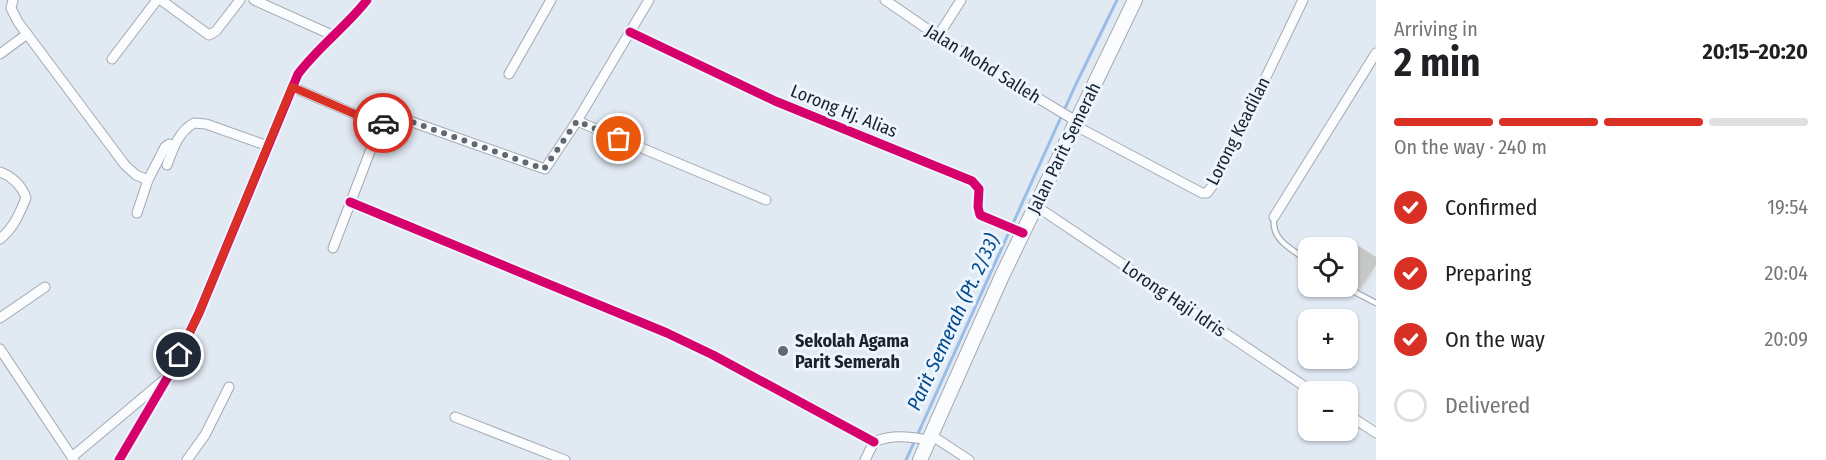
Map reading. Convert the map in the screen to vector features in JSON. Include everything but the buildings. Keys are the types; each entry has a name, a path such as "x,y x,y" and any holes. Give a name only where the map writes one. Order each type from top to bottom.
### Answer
{"main road":[{"name":"Jalan Parit Semerah","path":"920,460 1018,231 1036,206 1072,121 1135,0"}],"street":[{"path":"13,0 11,8 14,15 125,165 136,175 148,180"},
{"path":"112,59 159,0 208,34 216,31 240,0"},
{"path":"255,0 332,35"},
{"path":"119,460 168,375 199,313 298,74 312,56 367,0"},
{"path":"509,74 551,0"},
{"path":"292,87 378,124 401,118 544,169 577,121 650,0"},
{"name":"Jalan Mohd Salleh","path":"885,0 1072,121"},
{"path":"938,36 961,0"},
{"name":"Lorong Keadilan","path":"1072,121 1202,193 1207,193 1216,181 1303,0"},
{"name":"Lorong Hj. Alias","path":"630,32 775,101 972,181 979,189 980,215 1018,231"},
{"path":"0,54 27,34"},
{"path":"1274,217 1376,53"},
{"path":"577,121 766,201"},
{"path":"167,165 174,146 188,127 198,123 268,146"},
{"path":"333,248 376,136 378,124"},
{"path":"137,213 148,180 165,147 169,144 174,146"},
{"path":"0,172 15,180 24,191 26,198 15,224 0,239"},
{"path":"350,202 666,333 712,355 874,442 893,437 930,437 969,460"},
{"name":"Lorong Haji Idris","path":"1036,206 1298,382"},
{"path":"0,318 45,287"},
{"path":"0,349 73,459 168,375"},
{"path":"187,460 205,435 229,387"},
{"path":"456,417 565,460"},
{"path":"1358,422 1376,434"},
{"path":"865,460 874,442"}],"lane":[{"path":"1274,217 1274,233 1298,253"},
{"path":"1358,294 1376,303"}],"waterway":[{"name":"Parit Semerah (Pt. 2/33)","path":"906,460 1076,84 1117,0"}],"cycle path":[{"path":"119,460 169,375 199,313 298,74 367,0"},
{"path":"630,32 775,101 972,181 979,189 980,215 1023,233"},
{"path":"350,202 667,333 713,355 874,442"}],"way so far":[{"path":"383,123 394,118 401,118 544,169 548,167 577,121 619,139"}],"place":[{"name":"Sekolah Agama Parit Semerah","path":"783,351"}],"route":[{"path":"179,355 199,313 292,87 378,124 383,123"}]}
